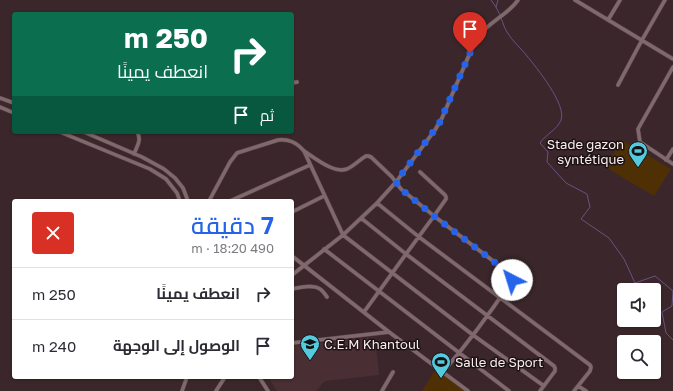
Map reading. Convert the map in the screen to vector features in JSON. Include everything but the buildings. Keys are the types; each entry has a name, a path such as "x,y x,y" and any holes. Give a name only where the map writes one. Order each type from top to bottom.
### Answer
{"street":[{"path":"294,274 343,235 377,203 396,182 439,124 476,39 481,32 518,0"},
{"path":"575,0 673,59"},
{"path":"608,20 620,0"},
{"path":"618,85 665,0"},
{"path":"673,67 638,129 640,142 673,164"},
{"path":"0,98 12,102"},
{"path":"0,107 12,112"},
{"path":"65,134 150,169 166,179 177,193 179,199"},
{"path":"89,134 164,169 175,178 183,188 187,199"},
{"path":"134,154 139,141 139,134"},
{"path":"210,199 230,162 237,153 278,140 295,143 304,151 328,166 338,170 346,169 368,156 391,176 401,189 511,276 512,280 501,297 474,335 443,372"},
{"path":"666,160 673,148"},
{"path":"304,151 343,235 474,335 544,386"},
{"path":"234,199 310,165"},
{"path":"364,312 445,201 446,197 420,172"},
{"path":"294,211 324,196"},
{"path":"377,203 419,237 591,366 590,371 574,391"},
{"path":"361,218 554,366 554,371 540,391"},
{"path":"324,249 509,391"},
{"path":"294,258 389,332 468,391"},
{"path":"294,289 307,286 316,287 327,297"},
{"path":"294,343 389,332"},
{"path":"382,391 393,372"},
{"path":"182,391 186,379"},
{"path":"216,391 224,379"},
{"path":"260,379 268,391"},
{"path":"578,386 586,391"}],"shaded area":[{"name":"Stade gazon syntétique","path":"622,140 671,169 654,196 605,167"},
{"path":"375,337 379,375 325,381 316,391 277,391 269,379 294,379 294,346"},
{"name":"Salle de Sport","path":"437,367 468,391 422,391"}],"waterway":[{"path":"491,0 500,15"},
{"path":"496,7 498,0"},
{"path":"501,18 509,35 550,86 562,113 561,120 557,127 540,143 548,152 547,162 566,183 587,194 590,207 581,219 609,238 624,259 635,283 655,276 673,291 672,306 662,312 666,333 673,340"}],"place":[{"name":"Stade gazon syntétique","path":"638,168"},
{"name":"C.E.M Khantoul","path":"310,361"},
{"name":"Salle de Sport","path":"441,379"}],"route":[{"path":"470,53 439,124 396,182 401,189 434,216 501,267 511,276 512,280"}]}
